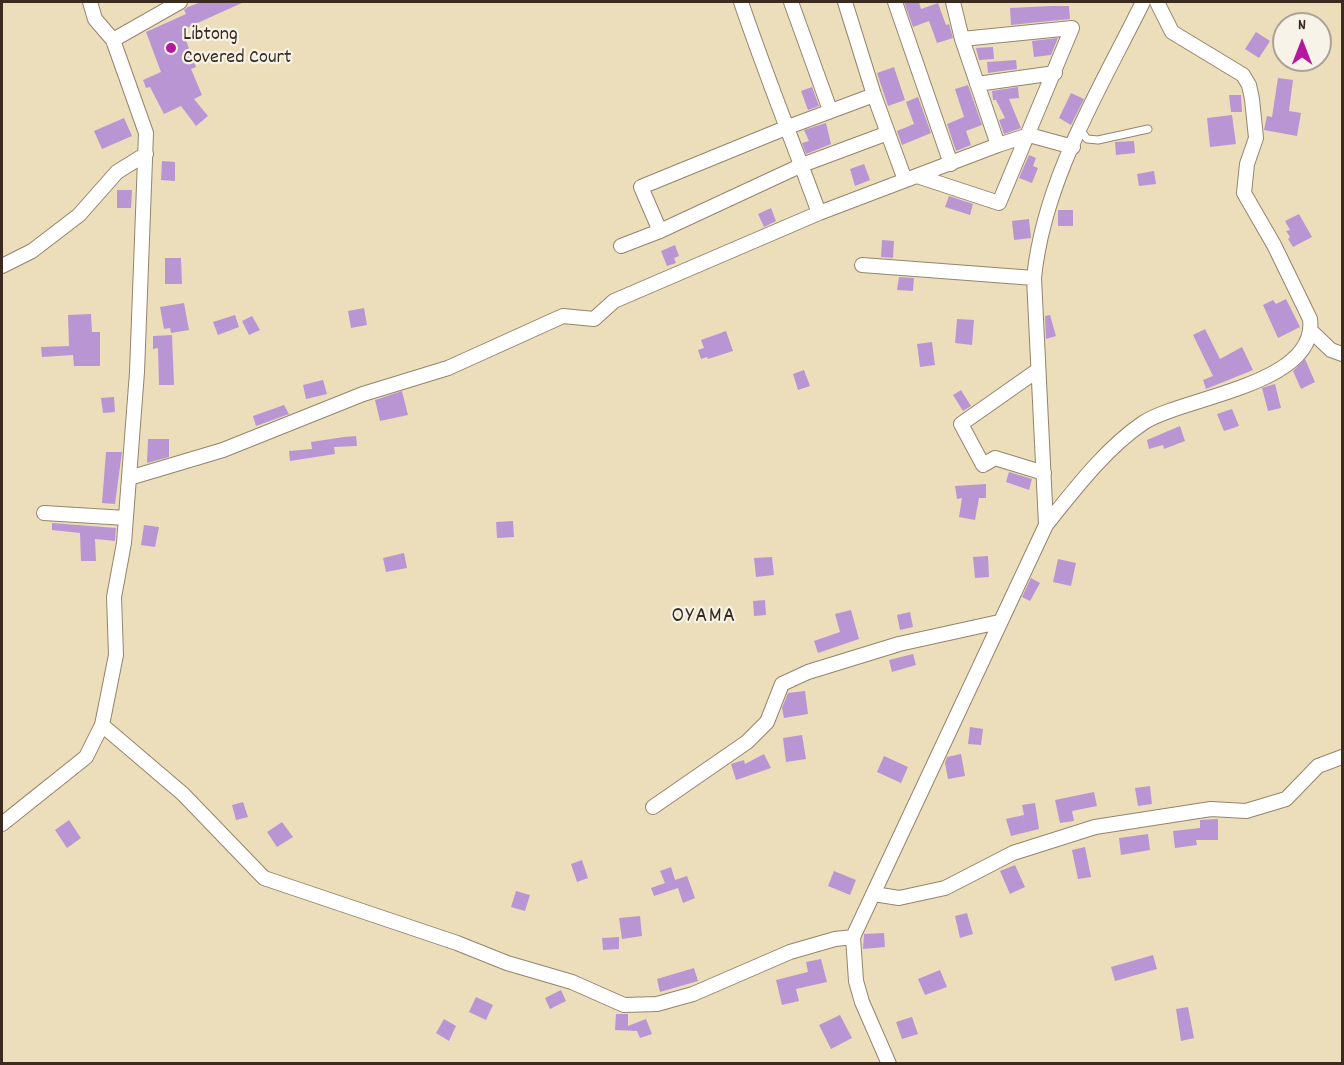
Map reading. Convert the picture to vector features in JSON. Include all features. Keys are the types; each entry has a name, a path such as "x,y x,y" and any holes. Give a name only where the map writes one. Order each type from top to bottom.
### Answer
{"street":[{"path":"2,824 86,757 102,725 116,655 114,597 126,518 129,478 146,133 113,40 95,18 90,2"},
{"path":"113,40 180,2"},
{"path":"741,2 819,213"},
{"path":"791,2 830,111"},
{"path":"845,2 874,95 888,132 911,178 999,203 1072,28 962,39"},
{"path":"895,2 951,164"},
{"path":"953,2 962,39 998,145"},
{"path":"1046,525 1034,278 1040,230 1080,129 1143,2"},
{"path":"889,1064 862,1002 856,981 853,937 1046,525 1068,496 1112,450 1145,422 1238,390 1271,373 1296,356 1306,344 1311,331 1310,319 1244,193 1247,164 1256,138 1249,85 1243,75 1172,32 1157,2"},
{"path":"977,84 1055,73"},
{"path":"660,231 641,187 788,127 874,95"},
{"path":"621,246 660,231 802,165 888,132"},
{"path":"129,478 224,450 363,394 448,368 563,316 594,319 614,302 819,213 998,145 1029,135 1073,147"},
{"path":"2,266 32,251 79,215 117,172 146,154"},
{"path":"862,265 1034,278"},
{"path":"1311,331 1331,350 1342,354"},
{"path":"1038,370 961,424 983,465 995,458 1044,472"},
{"path":"44,513 126,518"},
{"path":"653,807 747,742 767,722 782,684 808,672 899,644 999,622"},
{"path":"102,725 183,794 264,878 457,943 507,963 572,982 624,1005 657,1004 693,994 790,952 835,939 853,937"},
{"path":"874,894 899,898 945,888 1013,853 1095,826 1211,809 1246,811 1286,798 1318,766 1342,757"}],"lane":[{"path":"1080,129 1087,139 1098,140 1148,129"}],"building":[{"path":"201,2 244,2 182,30 196,67 191,69 202,95 194,99 208,116 196,126 181,106 164,114 150,87 146,88 143,80 161,72 146,32 186,14 184,10"},
{"path":"904,2 919,2 921,9 938,3 946,25 949,24 953,38 937,43 929,21 913,27"},
{"path":"1069,6 1070,19 1011,25 1010,8"},
{"path":"1256,32 1270,41 1259,58 1245,49"},
{"path":"1058,38 1051,55 1034,57 1032,41"},
{"path":"993,47 994,59 979,60 976,48"},
{"path":"1016,60 1017,69 988,73 987,62"},
{"path":"894,67 905,100 888,106 877,73"},
{"path":"1278,78 1293,80 1289,111 1301,113 1297,136 1264,130 1267,116 1272,117"},
{"path":"968,85 982,125 966,131 971,145 956,151 947,124 964,117 955,89"},
{"path":"812,87 819,106 808,110 801,91"},
{"path":"1018,87 1019,98 1009,99 1021,128 1004,134 999,120 1005,118 996,100 993,100 992,91"},
{"path":"1071,93 1084,99 1071,125 1059,118"},
{"path":"1229,95 1241,95 1242,112 1231,112"},
{"path":"918,97 931,133 902,145 897,131 914,124 906,102"},
{"path":"1232,115 1236,144 1210,147 1207,118"},
{"path":"124,118 132,136 102,149 94,131"},
{"path":"826,123 831,144 806,154 802,143 809,141 804,130"},
{"path":"1134,141 1135,153 1116,155 1115,142"},
{"path":"1029,155 1036,158 1033,166 1038,168 1032,183 1019,178"},
{"path":"162,161 175,162 175,181 161,180"},
{"path":"864,164 870,180 855,186 850,169"},
{"path":"1154,171 1156,184 1139,186 1137,174"},
{"path":"117,190 132,190 131,208 117,208"},
{"path":"949,196 973,204 970,215 945,207"},
{"path":"771,208 776,221 764,227 758,214"},
{"path":"1058,210 1073,210 1073,226 1058,226"},
{"path":"1299,214 1312,237 1293,247 1288,239 1290,237 1286,231 1290,230 1285,221"},
{"path":"1029,219 1031,238 1014,240 1012,221"},
{"path":"882,240 894,241 893,258 881,257"},
{"path":"675,245 679,256 674,258 676,263 667,266 661,251"},
{"path":"165,258 181,258 182,284 165,284"},
{"path":"899,277 914,278 913,291 897,290"},
{"path":"1286,299 1300,327 1278,338 1263,305 1273,300 1276,304"},
{"path":"184,303 189,330 171,333 170,328 164,329 160,307"},
{"path":"364,308 367,325 351,328 348,311"},
{"path":"91,314 92,332 100,332 100,366 74,366 73,355 42,357 41,347 69,346 68,315"},
{"path":"235,315 239,327 218,335 213,322"},
{"path":"1050,315 1056,336 1046,339 1045,316"},
{"path":"252,316 260,330 249,335 242,321"},
{"path":"957,319 974,320 972,345 955,343"},
{"path":"1205,329 1220,359 1242,347 1253,370 1206,389 1203,380 1213,376 1193,335"},
{"path":"726,331 733,351 701,359 698,350 704,348 701,340"},
{"path":"172,335 174,385 159,385 158,348 153,349 153,336"},
{"path":"932,342 935,365 920,367 917,344"},
{"path":"1305,359 1315,382 1301,389 1293,371"},
{"path":"804,370 810,386 798,390 793,374"},
{"path":"323,380 327,394 306,399 303,385"},
{"path":"1275,384 1281,408 1268,411 1262,388"},
{"path":"961,390 971,406 963,411 953,395"},
{"path":"402,391 408,415 380,421 375,400"},
{"path":"114,397 115,412 103,413 101,398"},
{"path":"284,405 289,414 256,426 253,416"},
{"path":"1232,409 1239,426 1224,431 1217,414"},
{"path":"1180,426 1185,441 1164,449 1163,445 1149,449 1147,440"},
{"path":"356,436 357,446 334,447 335,454 290,461 289,451 312,449 311,442"},
{"path":"148,439 169,439 169,457 147,463"},
{"path":"106,452 122,452 115,504 102,503"},
{"path":"1009,472 1032,479 1029,490 1006,482"},
{"path":"986,484 986,498 979,498 975,520 959,517 962,498 957,499 955,486"},
{"path":"513,521 514,537 497,538 496,522"},
{"path":"52,523 116,528 115,541 95,539 96,561 81,561 80,533 52,530"},
{"path":"144,525 159,527 155,547 141,545"},
{"path":"404,553 407,568 386,572 383,558"},
{"path":"988,556 989,577 975,578 973,557"},
{"path":"772,557 774,575 756,577 754,558"},
{"path":"1058,559 1076,563 1071,586 1053,582"},
{"path":"1031,578 1040,583 1030,601 1022,597"},
{"path":"765,600 766,615 754,616 753,601"},
{"path":"851,610 859,639 818,653 814,641 840,632 835,614"},
{"path":"910,612 913,627 900,630 897,615"},
{"path":"913,654 916,665 892,672 889,660"},
{"path":"805,691 808,714 784,718 782,708 788,693"},
{"path":"970,727 983,729 981,745 968,744"},
{"path":"802,735 806,759 786,762 783,738"},
{"path":"764,754 771,768 736,780 731,764 744,760 745,764"},
{"path":"961,754 965,776 948,779 945,763 947,757"},
{"path":"884,756 908,767 901,783 877,772"},
{"path":"1150,786 1152,804 1138,806 1135,788"},
{"path":"1094,792 1097,806 1072,811 1074,821 1060,823 1055,800"},
{"path":"243,802 248,817 236,820 232,805"},
{"path":"1035,803 1039,829 1011,836 1006,819 1024,815 1022,805"},
{"path":"1218,819 1218,840 1196,840 1197,845 1175,848 1173,831 1200,828 1200,820"},
{"path":"69,820 81,838 67,848 55,830"},
{"path":"282,822 293,837 277,847 267,832"},
{"path":"1148,834 1150,850 1121,855 1119,838"},
{"path":"1085,847 1091,877 1078,879 1072,850"},
{"path":"582,860 588,878 577,882 571,864"},
{"path":"1015,865 1025,887 1010,894 1000,871"},
{"path":"671,867 675,880 687,876 695,898 683,903 678,888 654,896 651,888 665,883 660,871"},
{"path":"834,871 856,880 850,895 828,886"},
{"path":"516,891 530,895 525,911 511,907"},
{"path":"967,913 973,934 960,938 955,916"},
{"path":"640,916 642,936 622,939 619,918"},
{"path":"884,933 885,947 863,949 864,934"},
{"path":"619,937 619,949 603,950 602,938"},
{"path":"1153,955 1157,969 1115,981 1111,967"},
{"path":"821,959 827,982 796,989 799,1001 782,1005 776,980 808,972 806,962"},
{"path":"694,968 698,981 660,992 657,979"},
{"path":"940,970 947,987 925,995 918,979"},
{"path":"561,990 566,1001 550,1009 545,998"},
{"path":"476,997 493,1005 486,1020 469,1012"},
{"path":"1188,1007 1194,1038 1181,1041 1176,1009"},
{"path":"616,1014 628,1014 628,1026 646,1019 652,1034 640,1038 637,1031 615,1030"},
{"path":"840,1015 852,1038 831,1049 819,1025"},
{"path":"912,1017 918,1034 902,1039 896,1022"},
{"path":"444,1019 456,1026 449,1041 436,1033"}],"place":[{"name":"Libtong Covered Court","path":"171,48"}],"district":[{"name":"OYAMA","path":"704,618"}]}
